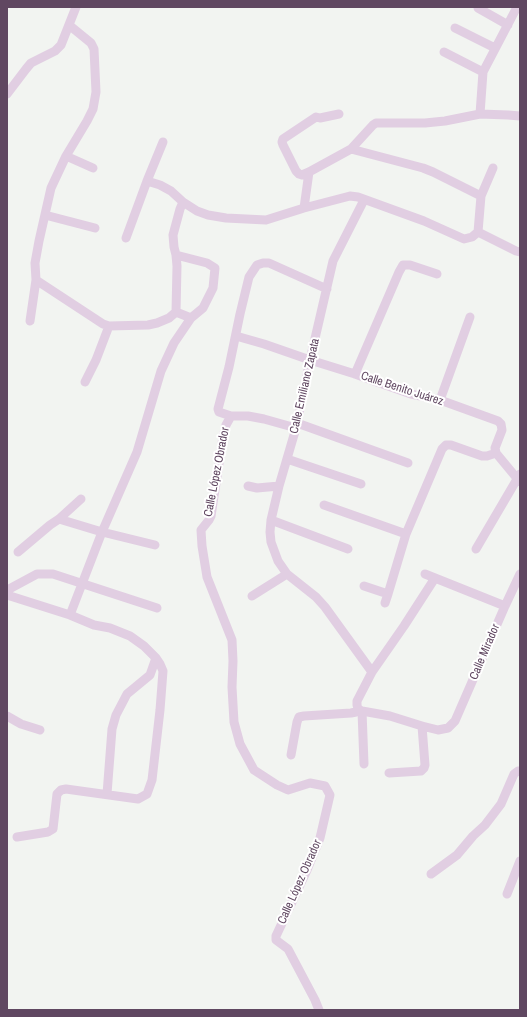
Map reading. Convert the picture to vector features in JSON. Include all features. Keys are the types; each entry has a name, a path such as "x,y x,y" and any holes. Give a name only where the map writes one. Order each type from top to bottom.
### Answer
{"street":[{"path":"7,94 31,64 55,51 60,45 76,7"},
{"path":"480,114 483,72 517,7"},
{"path":"478,8 508,25"},
{"path":"30,322 36,280 35,263 51,188 66,156 87,121 92,109 96,92 94,49 91,43 69,26"},
{"path":"455,28 495,48"},
{"path":"444,52 483,72"},
{"path":"340,114 320,118 316,117 282,139 283,145 298,174 302,175 310,172 351,149 376,123 425,123 480,114 520,116"},
{"path":"126,238 163,142"},
{"path":"351,149 423,168 481,196"},
{"path":"66,156 93,168"},
{"path":"147,181 160,185 171,191 183,202 197,211 208,215 226,218 266,220 350,196 358,197 424,221 464,239 472,237 478,232 481,196 493,168"},
{"path":"304,208 310,172"},
{"name":"Calle Emiliano Zapata","path":"364,200 334,261 296,426 279,486 271,520 270,532 271,542 278,561 287,574 316,597 325,607 372,672"},
{"path":"36,280 109,326 157,323 169,318 176,312 176,255 173,235 183,202"},
{"path":"45,215 95,228"},
{"path":"478,232 516,252 520,252"},
{"path":"70,615 102,532 137,452 162,371 174,343 191,318 202,308 213,288 215,268 207,263 176,255"},
{"name":"Calle López Obrador","path":"319,1010 288,949 276,940 276,936 307,870 320,838 330,795 324,786 310,783 288,790 277,785 254,770 240,744 234,722 232,687 234,661 232,640 207,577 201,530 211,516 223,437 226,425 231,416 219,412 218,409 249,277 257,265 269,263 327,289"},
{"path":"355,374 403,265 410,265 437,274"},
{"path":"176,312 191,318"},
{"path":"440,400 470,317"},
{"path":"85,382 96,360 109,326"},
{"name":"Calle Benito Juárez","path":"236,336 355,374 411,394 440,400 498,421 501,424 502,430 495,448 496,452"},
{"path":"231,416 248,416 296,426 408,463"},
{"path":"364,586 386,598 406,534 442,449 446,445 451,445 482,456 487,456 496,452 519,479 476,549"},
{"path":"287,459 361,484"},
{"path":"248,486 257,488 279,486"},
{"path":"18,552 50,525 60,520 81,499"},
{"path":"324,505 406,534"},
{"path":"60,520 155,545"},
{"path":"271,520 348,548"},
{"path":"8,591 37,574 53,574 157,608"},
{"path":"252,596 287,574"},
{"path":"425,574 505,606"},
{"name":"Calle Mirador","path":"422,726 438,730 448,728 455,721 520,574"},
{"path":"364,764 360,710 357,705 357,701 372,672 435,578"},
{"path":"8,591 84,621 110,628 130,636 144,646 156,658 162,671 160,710 152,780 147,794 138,799 66,789 61,790 57,794 53,829 48,832 17,837"},
{"path":"107,794 112,729 116,715 127,694 150,675 156,658"},
{"path":"291,755 299,717 351,713 360,710 390,716 422,726 424,768 421,770 390,774"},
{"path":"7,716 21,724 40,730"},
{"path":"431,874 458,855 485,825 501,804 514,774 520,771"},
{"path":"507,894 520,861"}]}
